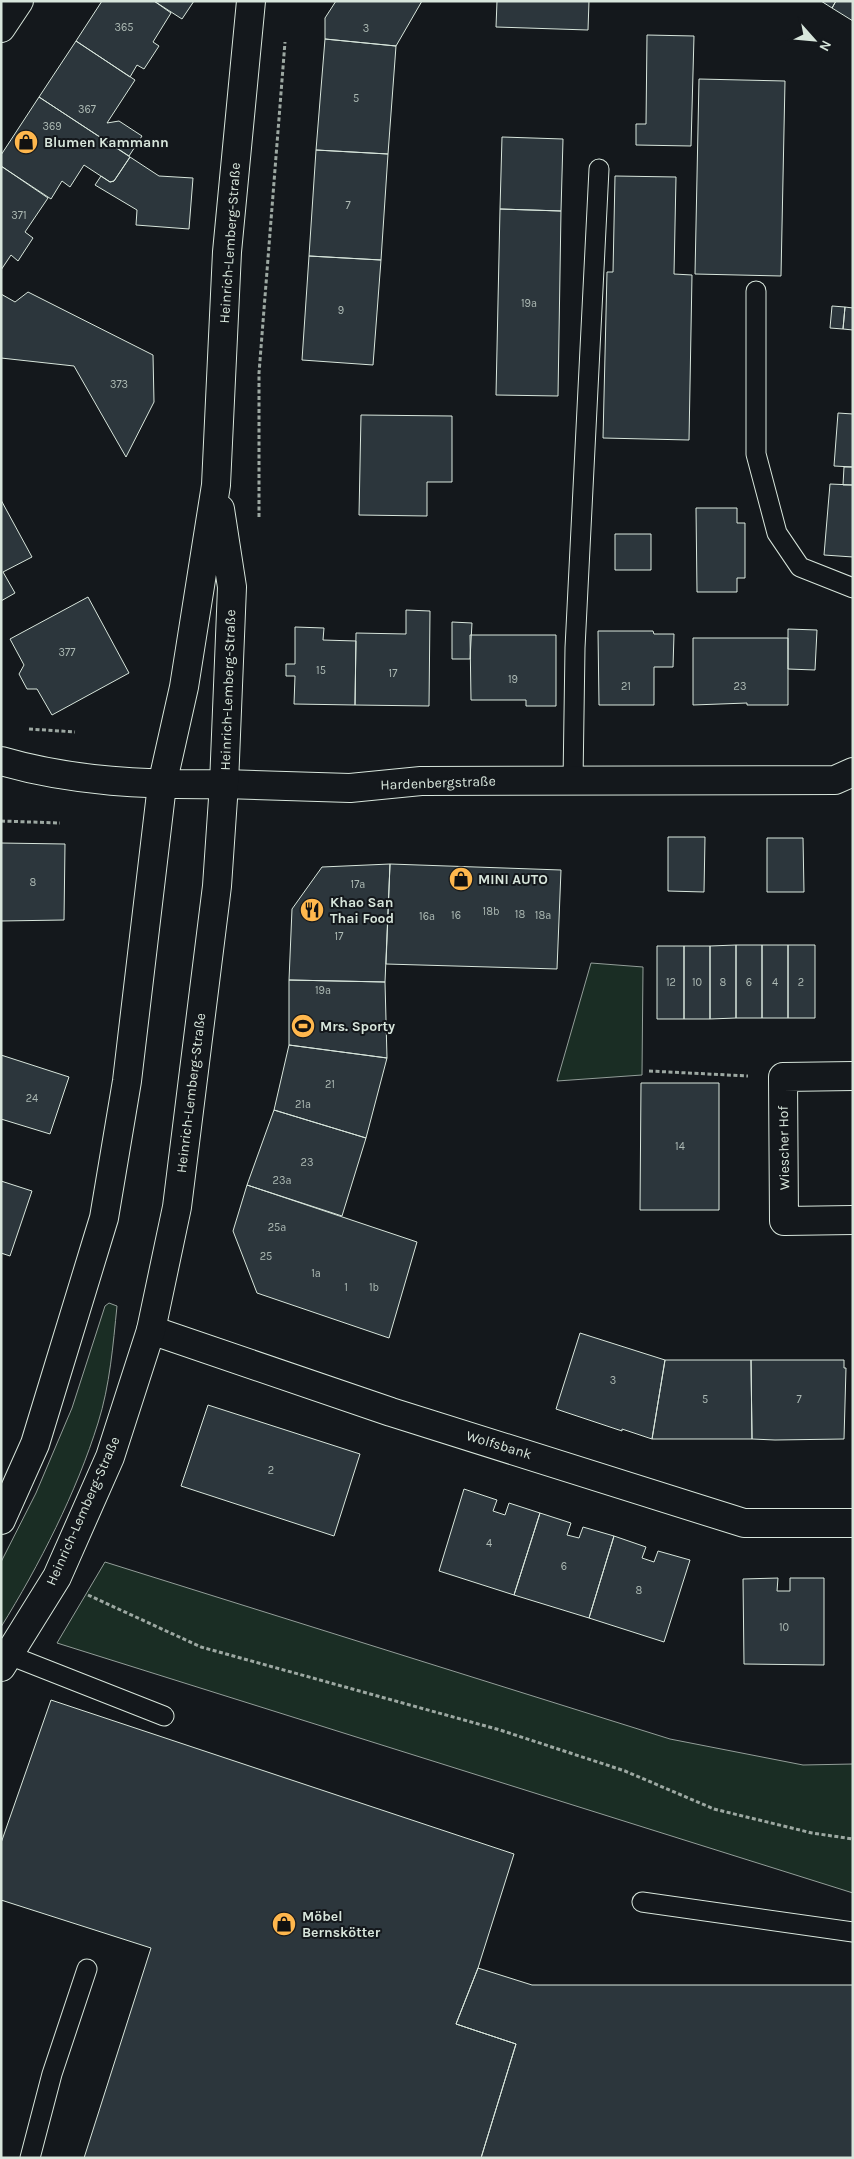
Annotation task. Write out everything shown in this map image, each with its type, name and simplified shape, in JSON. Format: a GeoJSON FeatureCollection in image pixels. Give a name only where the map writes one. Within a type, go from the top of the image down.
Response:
{"type":"FeatureCollection","features":[{"type":"Feature","properties":{"kind":"street"},"geometry":{"type":"LineString","coordinates":[[1,28],[19,1]]}},
{"type":"Feature","properties":{"kind":"street","name":"Heinrich-Lemberg-Straße"},"geometry":{"type":"LineString","coordinates":[[1,1520],[34,1444],[104,1218],[127,1081],[162,785],[184,687],[216,485],[227,252],[251,1]]}},
{"type":"Feature","properties":{"kind":"street","name":"Heinrich-Lemberg-Straße"},"geometry":{"type":"LineString","coordinates":[[5,1661],[57,1577],[110,1457],[151,1330],[177,1207],[217,886],[224,784],[232,587],[216,485]]}},
{"type":"Feature","properties":{"kind":"street","name":"Hardenbergstraße"},"geometry":{"type":"LineString","coordinates":[[9,766],[64,776],[162,785],[224,784],[350,788],[421,781],[835,780],[853,772]]}},
{"type":"Feature","properties":{"kind":"street"},"geometry":{"type":"LineString","coordinates":[[783,1077],[853,1076]]}},
{"type":"Feature","properties":{"kind":"street","name":"Wiescher Hof"},"geometry":{"type":"LineString","coordinates":[[783,1077],[784,1221],[853,1220]]}},
{"type":"Feature","properties":{"kind":"street","name":"Wolfsbank"},"geometry":{"type":"LineString","coordinates":[[151,1330],[391,1412],[744,1523],[853,1523]]}},
{"type":"Feature","properties":{"kind":"lane"},"geometry":{"type":"LineString","coordinates":[[573,781],[575,648],[599,169]]}},
{"type":"Feature","properties":{"kind":"lane"},"geometry":{"type":"LineString","coordinates":[[756,291],[756,454],[777,533],[800,567],[853,588]]}},
{"type":"Feature","properties":{"kind":"lane"},"geometry":{"type":"LineString","coordinates":[[5,1661],[164,1716]]}},
{"type":"Feature","properties":{"kind":"lane"},"geometry":{"type":"LineString","coordinates":[[642,1902],[853,1932]]}},
{"type":"Feature","properties":{"kind":"lane"},"geometry":{"type":"LineString","coordinates":[[30,2158],[52,2074],[87,1969]]}},
{"type":"Feature","properties":{"kind":"path"},"geometry":{"type":"LineString","coordinates":[[259,526],[259,373],[286,40]]}},
{"type":"Feature","properties":{"kind":"path"},"geometry":{"type":"LineString","coordinates":[[28,729],[75,732]]}},
{"type":"Feature","properties":{"kind":"path"},"geometry":{"type":"LineString","coordinates":[[1,821],[60,823]]}},
{"type":"Feature","properties":{"kind":"path"},"geometry":{"type":"LineString","coordinates":[[649,1071],[783,1077]]}},
{"type":"Feature","properties":{"kind":"path"},"geometry":{"type":"LineString","coordinates":[[57,1577],[95,1599],[201,1647],[500,1730],[625,1770],[714,1808],[812,1833],[853,1839]]}},
{"type":"Feature","properties":{"kind":"green space"},"geometry":{"type":"Polygon","coordinates":[[[591,963],[643,967],[642,1075],[557,1081],[591,963]]]}},
{"type":"Feature","properties":{"kind":"green space"},"geometry":{"type":"Polygon","coordinates":[[[109,1303],[117,1306],[108,1380],[98,1423],[79,1475],[56,1528],[1,1627],[1,1562],[36,1493],[72,1408],[105,1306],[109,1303]]]}},
{"type":"Feature","properties":{"kind":"green space"},"geometry":{"type":"Polygon","coordinates":[[[105,1562],[670,1739],[803,1765],[853,1764],[853,1893],[57,1643],[105,1562]]]}},
{"type":"Feature","properties":{"kind":"building"},"geometry":{"type":"Polygon","coordinates":[[[102,1],[154,1],[171,13],[153,42],[159,46],[144,69],[137,65],[130,77],[76,41],[102,1]]]}},
{"type":"Feature","properties":{"kind":"building"},"geometry":{"type":"Polygon","coordinates":[[[154,1],[194,1],[182,19],[154,1]]]}},
{"type":"Feature","properties":{"kind":"building"},"geometry":{"type":"Polygon","coordinates":[[[336,1],[422,1],[396,46],[325,39],[325,18],[336,1]]]}},
{"type":"Feature","properties":{"kind":"building"},"geometry":{"type":"Polygon","coordinates":[[[497,1],[589,1],[588,30],[496,27],[497,1]]]}},
{"type":"Feature","properties":{"kind":"building"},"geometry":{"type":"Polygon","coordinates":[[[821,1],[836,1],[832,8],[821,1]]]}},
{"type":"Feature","properties":{"kind":"building"},"geometry":{"type":"Polygon","coordinates":[[[836,1],[853,1],[853,21],[832,8],[836,1]]]}},
{"type":"Feature","properties":{"kind":"building"},"geometry":{"type":"Polygon","coordinates":[[[647,35],[694,36],[691,146],[636,145],[636,124],[646,124],[647,35]]]}},
{"type":"Feature","properties":{"kind":"building"},"geometry":{"type":"Polygon","coordinates":[[[325,39],[396,46],[388,154],[316,150],[325,39]]]}},
{"type":"Feature","properties":{"kind":"building"},"geometry":{"type":"Polygon","coordinates":[[[76,41],[135,80],[107,123],[119,121],[142,136],[129,156],[39,97],[76,41]]]}},
{"type":"Feature","properties":{"kind":"building"},"geometry":{"type":"Polygon","coordinates":[[[699,79],[785,81],[781,276],[695,274],[699,79]]]}},
{"type":"Feature","properties":{"kind":"building"},"geometry":{"type":"Polygon","coordinates":[[[39,97],[130,157],[114,181],[110,182],[84,165],[70,187],[62,181],[51,199],[1,166],[1,155],[39,97]]]}},
{"type":"Feature","properties":{"kind":"building"},"geometry":{"type":"Polygon","coordinates":[[[502,137],[563,139],[561,211],[500,209],[502,137]]]}},
{"type":"Feature","properties":{"kind":"building"},"geometry":{"type":"Polygon","coordinates":[[[316,150],[388,154],[381,260],[309,256],[316,150]]]}},
{"type":"Feature","properties":{"kind":"building"},"geometry":{"type":"Polygon","coordinates":[[[130,157],[159,176],[193,178],[189,229],[136,225],[137,210],[95,185],[101,176],[110,182],[114,181],[130,157]]]}},
{"type":"Feature","properties":{"kind":"building"},"geometry":{"type":"Polygon","coordinates":[[[1,166],[48,198],[25,232],[33,238],[18,261],[11,255],[1,270],[1,166]]]}},
{"type":"Feature","properties":{"kind":"building"},"geometry":{"type":"Polygon","coordinates":[[[615,176],[676,177],[674,274],[692,275],[689,440],[603,438],[607,272],[613,272],[615,176]]]}},
{"type":"Feature","properties":{"kind":"building"},"geometry":{"type":"Polygon","coordinates":[[[500,209],[561,211],[558,396],[496,395],[500,209]]]}},
{"type":"Feature","properties":{"kind":"building"},"geometry":{"type":"Polygon","coordinates":[[[309,256],[381,260],[373,365],[302,360],[309,256]]]}},
{"type":"Feature","properties":{"kind":"building"},"geometry":{"type":"Polygon","coordinates":[[[28,292],[153,355],[154,402],[126,457],[74,366],[1,358],[1,294],[15,302],[28,292]]]}},
{"type":"Feature","properties":{"kind":"building"},"geometry":{"type":"Polygon","coordinates":[[[832,306],[845,307],[843,329],[830,328],[832,306]]]}},
{"type":"Feature","properties":{"kind":"building"},"geometry":{"type":"Polygon","coordinates":[[[845,307],[853,308],[853,330],[843,329],[845,307]]]}},
{"type":"Feature","properties":{"kind":"building"},"geometry":{"type":"Polygon","coordinates":[[[838,413],[853,414],[853,467],[834,466],[838,413]]]}},
{"type":"Feature","properties":{"kind":"building"},"geometry":{"type":"Polygon","coordinates":[[[361,415],[452,416],[452,482],[427,482],[427,516],[359,515],[361,415]]]}},
{"type":"Feature","properties":{"kind":"building"},"geometry":{"type":"Polygon","coordinates":[[[844,467],[853,467],[853,485],[843,485],[844,467]]]}},
{"type":"Feature","properties":{"kind":"building"},"geometry":{"type":"Polygon","coordinates":[[[830,484],[853,485],[853,557],[824,555],[830,484]]]}},
{"type":"Feature","properties":{"kind":"building"},"geometry":{"type":"Polygon","coordinates":[[[1,500],[32,557],[3,572],[15,593],[1,601],[1,500]]]}},
{"type":"Feature","properties":{"kind":"building"},"geometry":{"type":"Polygon","coordinates":[[[696,508],[737,508],[737,523],[745,523],[745,578],[737,578],[737,592],[697,592],[696,508]]]}},
{"type":"Feature","properties":{"kind":"building"},"geometry":{"type":"Polygon","coordinates":[[[615,534],[651,534],[651,570],[615,570],[615,534]]]}},
{"type":"Feature","properties":{"kind":"building"},"geometry":{"type":"Polygon","coordinates":[[[88,597],[129,673],[52,715],[37,689],[27,689],[19,674],[24,665],[10,639],[88,597]]]}},
{"type":"Feature","properties":{"kind":"building"},"geometry":{"type":"Polygon","coordinates":[[[406,610],[430,611],[429,706],[355,705],[356,633],[406,634],[406,610]]]}},
{"type":"Feature","properties":{"kind":"building"},"geometry":{"type":"Polygon","coordinates":[[[452,622],[472,623],[470,659],[452,659],[452,622]]]}},
{"type":"Feature","properties":{"kind":"building"},"geometry":{"type":"Polygon","coordinates":[[[295,627],[324,628],[323,640],[356,641],[355,705],[294,704],[295,676],[286,676],[286,664],[295,664],[295,627]]]}},
{"type":"Feature","properties":{"kind":"building"},"geometry":{"type":"Polygon","coordinates":[[[788,629],[817,630],[815,670],[788,669],[788,629]]]}},
{"type":"Feature","properties":{"kind":"building"},"geometry":{"type":"Polygon","coordinates":[[[598,631],[653,631],[654,634],[674,634],[673,667],[654,667],[654,705],[599,705],[598,631]]]}},
{"type":"Feature","properties":{"kind":"building"},"geometry":{"type":"Polygon","coordinates":[[[470,635],[556,635],[556,706],[526,706],[526,700],[471,700],[470,635]]]}},
{"type":"Feature","properties":{"kind":"building"},"geometry":{"type":"Polygon","coordinates":[[[693,638],[788,638],[788,705],[747,705],[747,703],[693,705],[693,638]]]}},
{"type":"Feature","properties":{"kind":"building"},"geometry":{"type":"Polygon","coordinates":[[[668,837],[705,837],[704,892],[668,891],[668,837]]]}},
{"type":"Feature","properties":{"kind":"building"},"geometry":{"type":"Polygon","coordinates":[[[767,838],[803,838],[804,892],[767,892],[767,838]]]}},
{"type":"Feature","properties":{"kind":"building"},"geometry":{"type":"Polygon","coordinates":[[[1,843],[65,844],[64,920],[1,921],[1,843]]]}},
{"type":"Feature","properties":{"kind":"building"},"geometry":{"type":"Polygon","coordinates":[[[390,864],[561,870],[557,969],[386,964],[390,864]]]}},
{"type":"Feature","properties":{"kind":"building"},"geometry":{"type":"Polygon","coordinates":[[[390,864],[385,982],[289,980],[292,909],[322,867],[390,864]]]}},
{"type":"Feature","properties":{"kind":"building"},"geometry":{"type":"Polygon","coordinates":[[[736,945],[762,945],[762,1018],[736,1018],[736,945]]]}},
{"type":"Feature","properties":{"kind":"building"},"geometry":{"type":"Polygon","coordinates":[[[736,945],[736,1018],[710,1019],[710,946],[736,945]]]}},
{"type":"Feature","properties":{"kind":"building"},"geometry":{"type":"Polygon","coordinates":[[[762,945],[788,945],[788,1018],[762,1018],[762,945]]]}},
{"type":"Feature","properties":{"kind":"building"},"geometry":{"type":"Polygon","coordinates":[[[788,945],[815,945],[815,1018],[788,1018],[788,945]]]}},
{"type":"Feature","properties":{"kind":"building"},"geometry":{"type":"Polygon","coordinates":[[[657,946],[684,946],[684,1019],[657,1019],[657,946]]]}},
{"type":"Feature","properties":{"kind":"building"},"geometry":{"type":"Polygon","coordinates":[[[684,946],[710,946],[710,1019],[684,1019],[684,946]]]}},
{"type":"Feature","properties":{"kind":"building"},"geometry":{"type":"Polygon","coordinates":[[[289,980],[385,982],[387,1058],[289,1045],[289,980]]]}},
{"type":"Feature","properties":{"kind":"building"},"geometry":{"type":"Polygon","coordinates":[[[289,1045],[387,1058],[366,1138],[274,1110],[289,1045]]]}},
{"type":"Feature","properties":{"kind":"building"},"geometry":{"type":"Polygon","coordinates":[[[1,1055],[69,1077],[50,1134],[1,1119],[1,1055]]]}},
{"type":"Feature","properties":{"kind":"building"},"geometry":{"type":"Polygon","coordinates":[[[641,1083],[719,1083],[719,1210],[640,1210],[641,1083]]]}},
{"type":"Feature","properties":{"kind":"building"},"geometry":{"type":"Polygon","coordinates":[[[274,1110],[366,1138],[342,1216],[247,1185],[274,1110]]]}},
{"type":"Feature","properties":{"kind":"building"},"geometry":{"type":"Polygon","coordinates":[[[1,1181],[32,1191],[10,1256],[1,1253],[1,1181]]]}},
{"type":"Feature","properties":{"kind":"building"},"geometry":{"type":"Polygon","coordinates":[[[247,1185],[417,1242],[389,1338],[257,1293],[233,1231],[247,1185]]]}},
{"type":"Feature","properties":{"kind":"building"},"geometry":{"type":"Polygon","coordinates":[[[580,1333],[665,1360],[652,1439],[556,1409],[580,1333]]]}},
{"type":"Feature","properties":{"kind":"building"},"geometry":{"type":"Polygon","coordinates":[[[665,1360],[751,1360],[752,1439],[652,1439],[665,1360]]]}},
{"type":"Feature","properties":{"kind":"building"},"geometry":{"type":"Polygon","coordinates":[[[751,1360],[844,1360],[844,1368],[846,1368],[844,1439],[752,1439],[751,1360]]]}},
{"type":"Feature","properties":{"kind":"building"},"geometry":{"type":"Polygon","coordinates":[[[208,1405],[360,1454],[334,1536],[181,1486],[208,1405]]]}},
{"type":"Feature","properties":{"kind":"building"},"geometry":{"type":"Polygon","coordinates":[[[464,1489],[497,1500],[493,1511],[505,1515],[509,1503],[540,1513],[514,1595],[439,1571],[464,1489]]]}},
{"type":"Feature","properties":{"kind":"building"},"geometry":{"type":"Polygon","coordinates":[[[540,1513],[571,1523],[567,1535],[579,1538],[583,1527],[614,1536],[589,1618],[514,1595],[540,1513]]]}},
{"type":"Feature","properties":{"kind":"building"},"geometry":{"type":"Polygon","coordinates":[[[614,1536],[646,1547],[642,1558],[654,1562],[658,1551],[690,1560],[664,1642],[589,1618],[614,1536]]]}},
{"type":"Feature","properties":{"kind":"building"},"geometry":{"type":"Polygon","coordinates":[[[778,1578],[777,1591],[790,1591],[790,1578],[824,1578],[824,1665],[744,1664],[743,1579],[778,1578]]]}},
{"type":"Feature","properties":{"kind":"building","name":"Möbel Bernskötter"},"geometry":{"type":"Polygon","coordinates":[[[51,1700],[514,1854],[478,1968],[456,2024],[516,2044],[481,2158],[84,2158],[151,1948],[1,1900],[1,1843],[51,1700]]]}},
{"type":"Feature","properties":{"kind":"building"},"geometry":{"type":"Polygon","coordinates":[[[478,1968],[532,1985],[853,1985],[853,2158],[481,2158],[516,2044],[456,2024],[478,1968]]]}},
{"type":"Feature","properties":{"kind":"place","name":"Blumen Kammann"},"geometry":{"type":"Point","coordinates":[26,142]}},
{"type":"Feature","properties":{"kind":"place","name":"MINI AUTO"},"geometry":{"type":"Point","coordinates":[461,879]}},
{"type":"Feature","properties":{"kind":"place","name":"Khao San Thai Food"},"geometry":{"type":"Point","coordinates":[312,910]}},
{"type":"Feature","properties":{"kind":"place","name":"Mrs. Sporty"},"geometry":{"type":"Point","coordinates":[303,1026]}},
{"type":"Feature","properties":{"kind":"place","name":"Möbel Bernskötter"},"geometry":{"type":"Point","coordinates":[284,1924]}}]}
